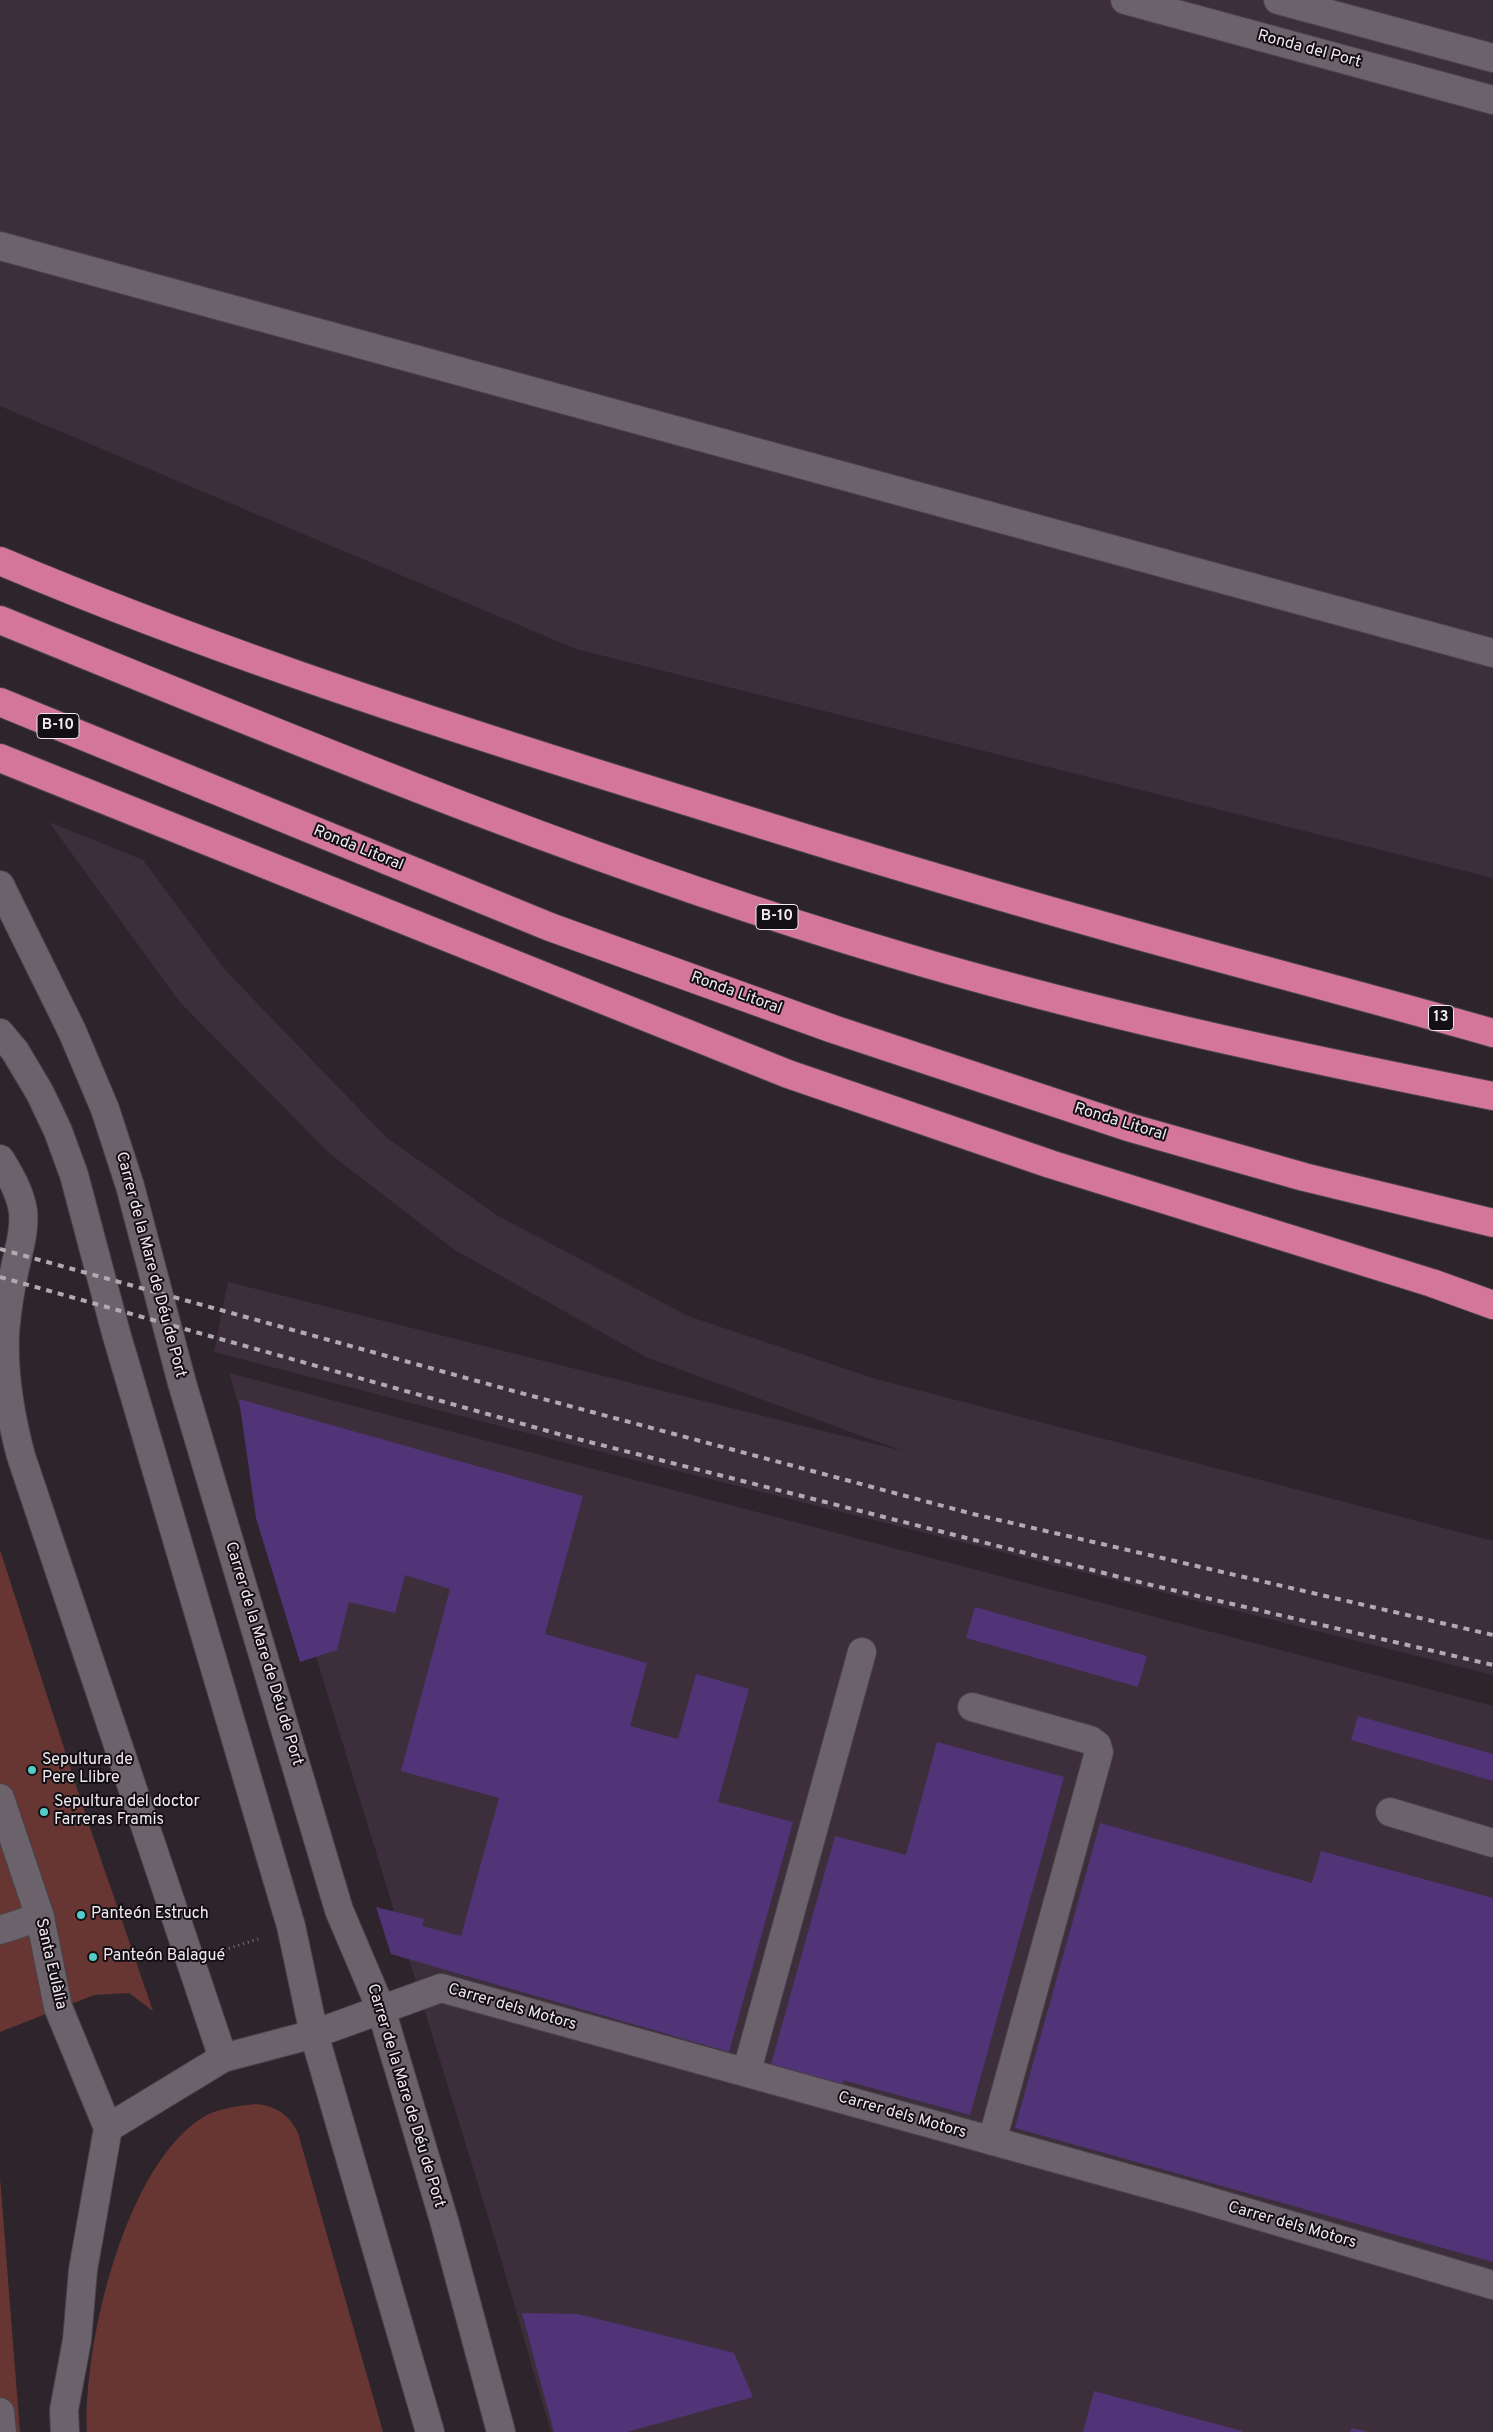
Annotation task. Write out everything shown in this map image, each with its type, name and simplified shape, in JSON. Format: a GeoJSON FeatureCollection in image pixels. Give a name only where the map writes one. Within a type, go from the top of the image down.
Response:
{"type":"FeatureCollection","features":[{"type":"Feature","properties":{"kind":"highway"},"geometry":{"type":"LineString","coordinates":[[0,561],[227,650],[390,707],[809,840],[1084,920],[1388,1003],[1493,1023]]}},
{"type":"Feature","properties":{"kind":"highway","name":"B-10"},"geometry":{"type":"LineString","coordinates":[[0,620],[456,803],[612,862],[858,943],[1064,1001],[1226,1040],[1493,1096]]}},
{"type":"Feature","properties":{"kind":"highway","name":"Ronda Litoral"},"geometry":{"type":"LineString","coordinates":[[0,702],[550,927],[833,1029],[1128,1127],[1304,1177],[1493,1223]]}},
{"type":"Feature","properties":{"kind":"highway"},"geometry":{"type":"LineString","coordinates":[[0,758],[788,1074],[1059,1167],[1432,1283],[1493,1304]]}},
{"type":"Feature","properties":{"kind":"highway","name":"13"},"geometry":{"type":"LineString","coordinates":[[1388,1003],[1493,1033]]}},
{"type":"Feature","properties":{"kind":"highway"},"geometry":{"type":"LineString","coordinates":[[1432,1283],[1493,1294]]}},
{"type":"Feature","properties":{"kind":"street","name":"Ronda del Port"},"geometry":{"type":"LineString","coordinates":[[1125,0],[1493,100]]}},
{"type":"Feature","properties":{"kind":"street"},"geometry":{"type":"LineString","coordinates":[[1278,0],[1493,58]]}},
{"type":"Feature","properties":{"kind":"street"},"geometry":{"type":"LineString","coordinates":[[0,246],[1493,653]]}},
{"type":"Feature","properties":{"kind":"street","name":"Carrer de la Mare de Déu de Port"},"geometry":{"type":"LineString","coordinates":[[0,885],[72,1031],[105,1109],[148,1249],[182,1383],[339,1910],[381,2010],[445,2224],[500,2432]]}},
{"type":"Feature","properties":{"kind":"street"},"geometry":{"type":"LineString","coordinates":[[0,1033],[15,1051],[40,1094],[58,1131],[74,1175],[116,1333],[291,1926],[314,2034],[430,2432]]}},
{"type":"Feature","properties":{"kind":"street"},"geometry":{"type":"LineString","coordinates":[[0,1159],[14,1181],[23,1210],[23,1230],[8,1303],[5,1334],[6,1386],[14,1429],[21,1456],[223,2058]]}},
{"type":"Feature","properties":{"kind":"street"},"geometry":{"type":"LineString","coordinates":[[751,2074],[749,2064],[862,1652]]}},
{"type":"Feature","properties":{"kind":"street"},"geometry":{"type":"LineString","coordinates":[[972,1707],[1090,1740],[1097,1746],[1099,1752],[992,2141]]}},
{"type":"Feature","properties":{"kind":"street","name":"Santa Eulàlia"},"geometry":{"type":"LineString","coordinates":[[0,1798],[40,1917],[58,2007],[108,2128]]}},
{"type":"Feature","properties":{"kind":"street"},"geometry":{"type":"LineString","coordinates":[[1390,1812],[1493,1843]]}},
{"type":"Feature","properties":{"kind":"street"},"geometry":{"type":"LineString","coordinates":[[0,1930],[40,1917]]}},
{"type":"Feature","properties":{"kind":"street","name":"Carrer dels Motors"},"geometry":{"type":"LineString","coordinates":[[108,2128],[223,2058],[314,2034],[441,1988],[1195,2198],[1493,2285]]}},
{"type":"Feature","properties":{"kind":"street"},"geometry":{"type":"LineString","coordinates":[[65,2432],[64,2410],[76,2340],[82,2270],[108,2128]]}},
{"type":"Feature","properties":{"kind":"street"},"geometry":{"type":"LineString","coordinates":[[0,2412],[2,2432]]}},
{"type":"Feature","properties":{"kind":"path"},"geometry":{"type":"LineString","coordinates":[[223,1950],[260,1938]]}},
{"type":"Feature","properties":{"kind":"shaded area"},"geometry":{"type":"Polygon","coordinates":[[[0,0],[1493,0],[1493,878],[576,649],[0,406],[0,0]]]}},
{"type":"Feature","properties":{"kind":"shaded area"},"geometry":{"type":"Polygon","coordinates":[[[49,822],[143,860],[226,971],[387,1138],[498,1216],[688,1316],[876,1379],[1493,1541],[1493,1675],[562,1442],[214,1352],[228,1282],[903,1451],[646,1357],[455,1250],[329,1153],[179,1001],[49,822]]]}},
{"type":"Feature","properties":{"kind":"shaded area"},"geometry":{"type":"Polygon","coordinates":[[[229,1373],[1493,1706],[1493,2432],[551,2432],[501,2259],[229,1373]]]}},
{"type":"Feature","properties":{"kind":"shaded area"},"geometry":{"type":"Polygon","coordinates":[[[0,1550],[85,1813],[153,2011],[129,1993],[94,1995],[0,2032],[0,1550]]]}},
{"type":"Feature","properties":{"kind":"shaded area"},"geometry":{"type":"Polygon","coordinates":[[[256,2104],[282,2112],[291,2121],[298,2133],[383,2432],[87,2432],[92,2353],[101,2306],[114,2259],[131,2214],[152,2173],[177,2140],[205,2116],[223,2109],[256,2104]]]}},
{"type":"Feature","properties":{"kind":"shaded area"},"geometry":{"type":"Polygon","coordinates":[[[0,2178],[20,2432],[0,2432],[0,2178]]]}},
{"type":"Feature","properties":{"kind":"building"},"geometry":{"type":"Polygon","coordinates":[[[239,1399],[583,1496],[545,1634],[647,1663],[630,1726],[678,1739],[696,1674],[749,1689],[718,1802],[793,1822],[729,2052],[391,1954],[376,1907],[424,1919],[422,1926],[461,1936],[499,1798],[401,1771],[450,1589],[405,1575],[395,1613],[349,1602],[337,1650],[300,1662],[256,1518],[239,1399]]]}},
{"type":"Feature","properties":{"kind":"building"},"geometry":{"type":"Polygon","coordinates":[[[975,1607],[1147,1656],[1138,1687],[966,1638],[975,1607]]]}},
{"type":"Feature","properties":{"kind":"building"},"geometry":{"type":"Polygon","coordinates":[[[1358,1716],[1493,1754],[1493,1781],[1351,1740],[1358,1716]]]}},
{"type":"Feature","properties":{"kind":"building"},"geometry":{"type":"Polygon","coordinates":[[[937,1742],[1064,1777],[970,2115],[843,2080],[843,2086],[771,2064],[835,1836],[906,1855],[937,1742]]]}},
{"type":"Feature","properties":{"kind":"building"},"geometry":{"type":"Polygon","coordinates":[[[1100,1823],[1312,1883],[1321,1851],[1493,1898],[1493,2262],[1015,2128],[1100,1823]]]}},
{"type":"Feature","properties":{"kind":"building"},"geometry":{"type":"Polygon","coordinates":[[[522,2313],[578,2314],[734,2353],[753,2397],[627,2432],[554,2432],[522,2313]]]}},
{"type":"Feature","properties":{"kind":"building"},"geometry":{"type":"Polygon","coordinates":[[[1094,2391],[1242,2431],[1242,2432],[1083,2432],[1094,2391]]]}},
{"type":"Feature","properties":{"kind":"building"},"geometry":{"type":"Polygon","coordinates":[[[1352,2428],[1366,2431],[1366,2432],[1350,2432],[1352,2428]]]}},
{"type":"Feature","properties":{"kind":"railway"},"geometry":{"type":"LineString","coordinates":[[0,1249],[506,1389],[973,1514],[1493,1635]]}},
{"type":"Feature","properties":{"kind":"railway"},"geometry":{"type":"LineString","coordinates":[[0,1277],[562,1435],[1151,1585],[1493,1665]]}},
{"type":"Feature","properties":{"kind":"place","name":"Sepultura de Pere Llibre"},"geometry":{"type":"Point","coordinates":[32,1770]}},
{"type":"Feature","properties":{"kind":"place","name":"Sepultura del doctor Farreras Framis"},"geometry":{"type":"Point","coordinates":[44,1812]}},
{"type":"Feature","properties":{"kind":"place","name":"Panteón Estruch"},"geometry":{"type":"Point","coordinates":[81,1915]}},
{"type":"Feature","properties":{"kind":"place","name":"Panteón Balagué"},"geometry":{"type":"Point","coordinates":[93,1957]}}]}
